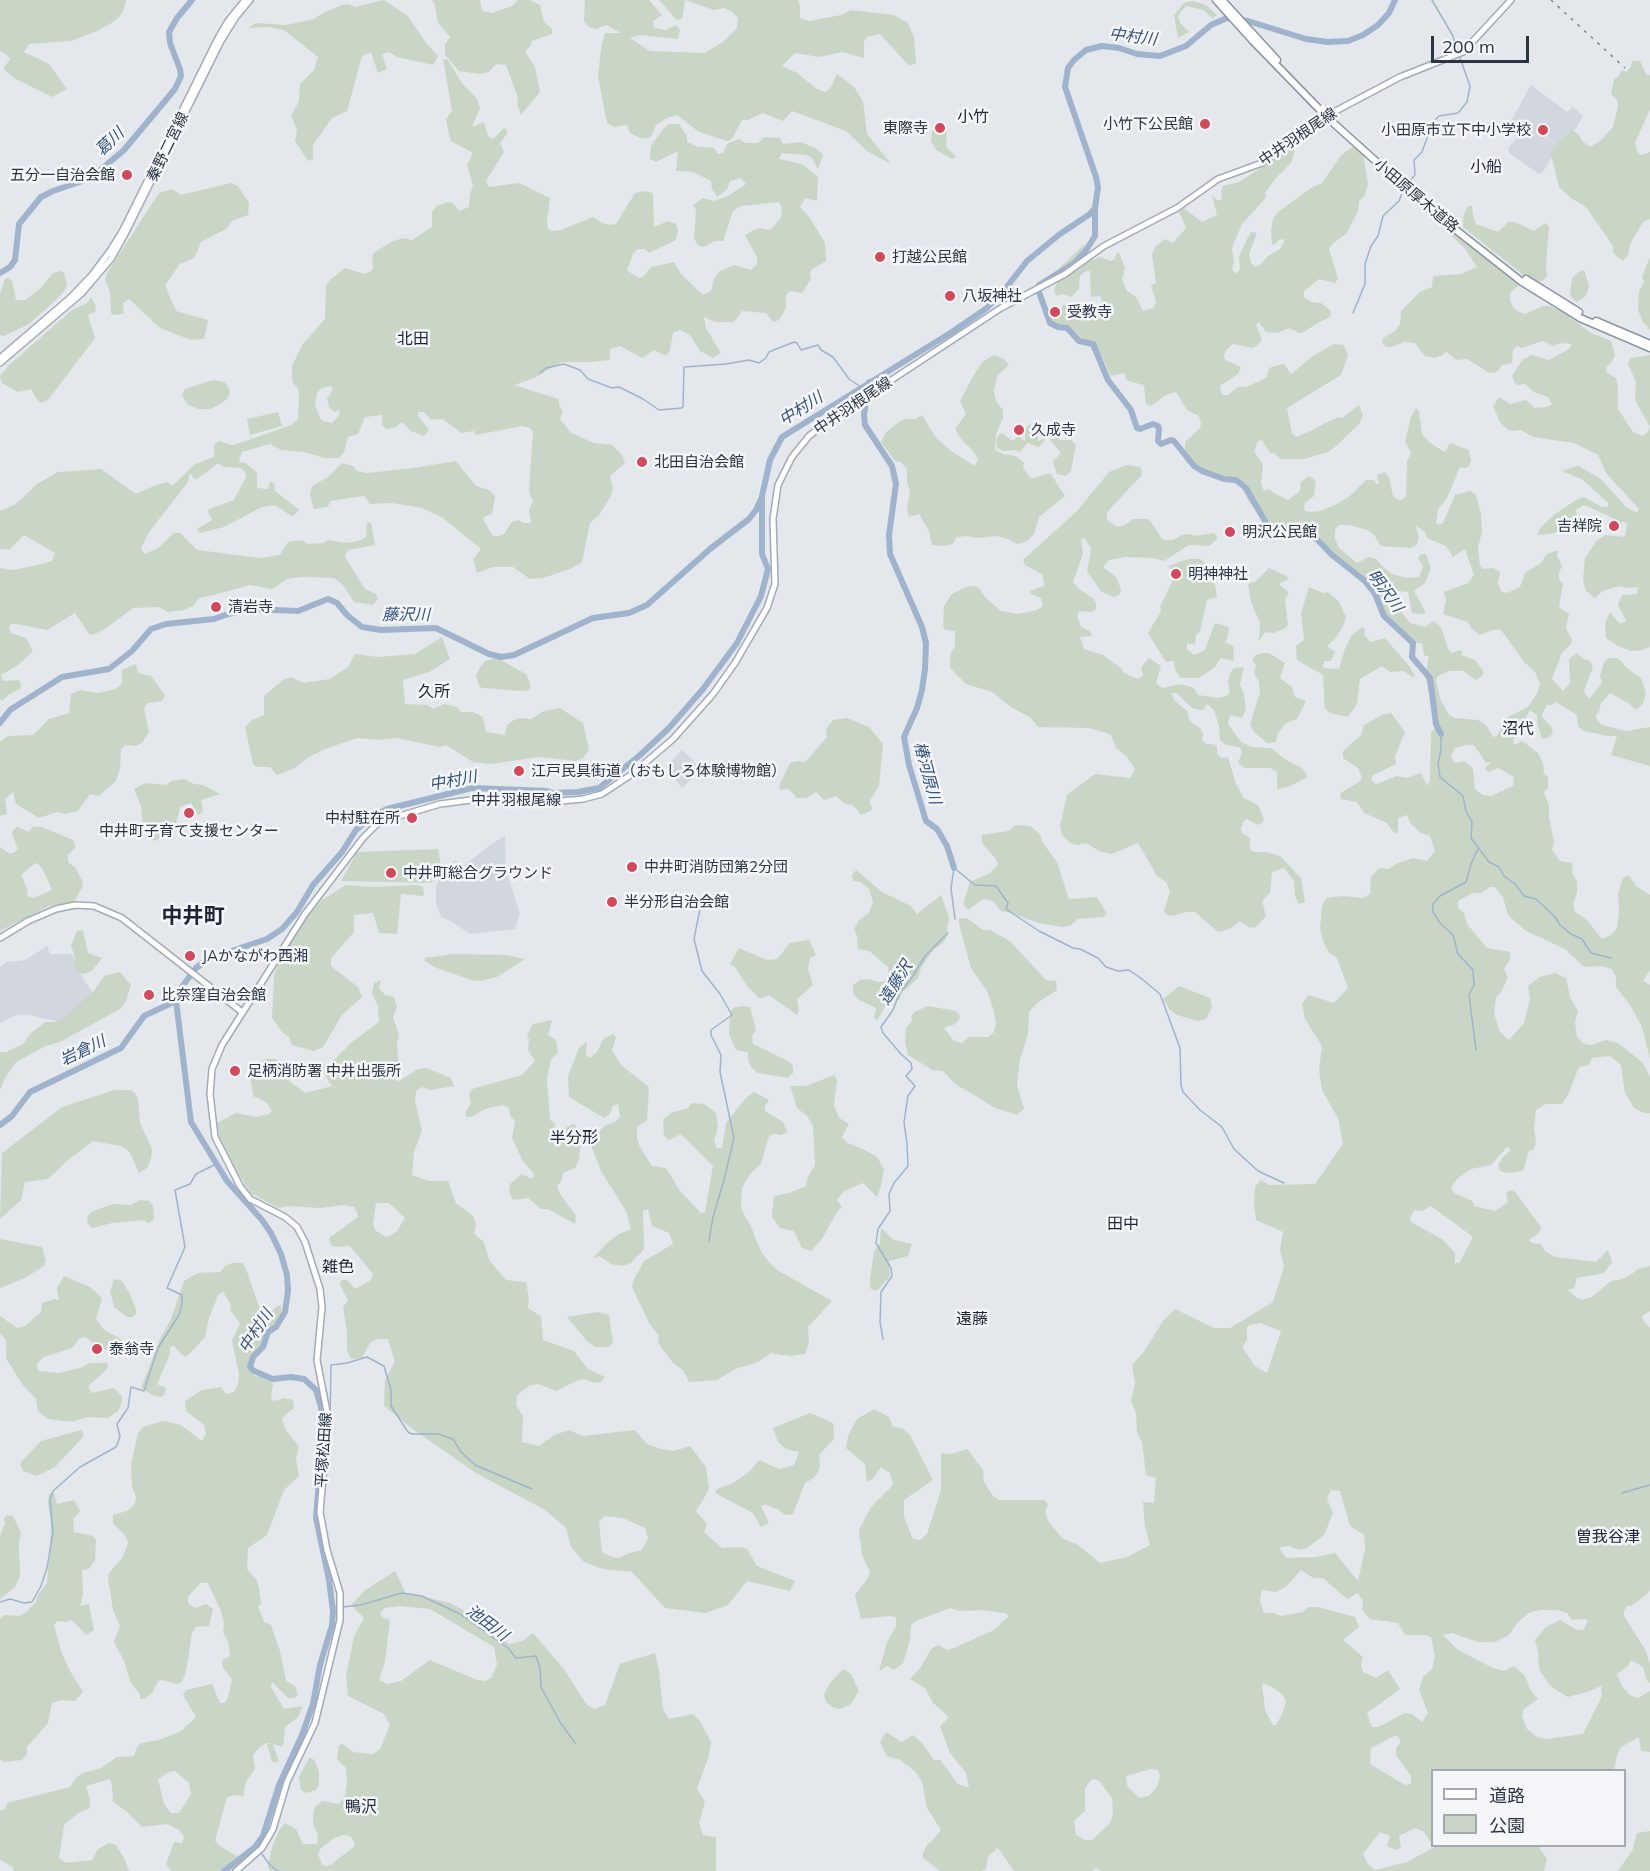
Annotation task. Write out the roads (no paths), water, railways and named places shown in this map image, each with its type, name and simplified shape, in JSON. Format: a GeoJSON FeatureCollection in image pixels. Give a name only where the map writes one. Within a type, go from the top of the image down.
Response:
{"type":"FeatureCollection","features":[{"type":"Feature","properties":{"kind":"highway","name":"小田原厚木道路"},"geometry":{"type":"LineString","coordinates":[[1216,0],[1331,118],[1428,208],[1522,282],[1580,318],[1650,348]]}},
{"type":"Feature","properties":{"kind":"highway","name":"小田原厚木道路"},"geometry":{"type":"LineString","coordinates":[[1222,0],[1254,40]]}},
{"type":"Feature","properties":{"kind":"highway","name":"小田原厚木道路"},"geometry":{"type":"LineString","coordinates":[[1331,118],[1430,204],[1524,278],[1583,315],[1650,344]]}},
{"type":"Feature","properties":{"kind":"main road"},"geometry":{"type":"LineString","coordinates":[[237,13],[245,0]]}},
{"type":"Feature","properties":{"kind":"main road"},"geometry":{"type":"LineString","coordinates":[[237,13],[250,0]]}},
{"type":"Feature","properties":{"kind":"main road","name":"中井羽根尾線"},"geometry":{"type":"LineString","coordinates":[[242,1012],[305,914],[368,831],[377,824],[395,816],[455,801],[508,797],[550,802],[597,796],[632,774],[690,722],[725,678],[771,597],[776,571],[773,519],[775,501],[786,466],[808,436],[1001,308],[1065,274],[1099,249],[1177,208],[1218,179],[1262,164],[1325,117],[1400,77],[1463,52],[1511,0]]}},
{"type":"Feature","properties":{"kind":"main road","name":"秦野二宮線"},"geometry":{"type":"LineString","coordinates":[[82,289],[124,232],[209,59],[237,13]]}},
{"type":"Feature","properties":{"kind":"main road"},"geometry":{"type":"LineString","coordinates":[[0,358],[82,289]]}},
{"type":"Feature","properties":{"kind":"main road"},"geometry":{"type":"LineString","coordinates":[[0,363],[82,289]]}},
{"type":"Feature","properties":{"kind":"main road"},"geometry":{"type":"LineString","coordinates":[[0,938],[28,921],[56,909],[75,905],[94,906],[122,918],[242,1012]]}},
{"type":"Feature","properties":{"kind":"main road","name":"平塚松田線"},"geometry":{"type":"LineString","coordinates":[[236,1871],[262,1848],[273,1829],[287,1782],[317,1715],[339,1629],[341,1606],[340,1593],[327,1550],[320,1512],[328,1417],[317,1360],[322,1307],[318,1279],[305,1242],[297,1227],[285,1217],[256,1203],[246,1194],[216,1137],[210,1094],[212,1069],[222,1045],[242,1012]]}},
{"type":"Feature","properties":{"kind":"waterway","name":"葛川"},"geometry":{"type":"LineString","coordinates":[[0,273],[10,267],[15,260],[19,224],[41,197],[91,178],[124,150],[175,89],[181,76],[170,43],[169,32],[192,0]]}},
{"type":"Feature","properties":{"kind":"waterway","name":"中村川"},"geometry":{"type":"LineString","coordinates":[[224,1871],[255,1847],[263,1836],[279,1785],[302,1735],[313,1704],[320,1665],[332,1625],[333,1611],[316,1518],[323,1431],[321,1407],[316,1390],[304,1379],[291,1377],[273,1379],[250,1367],[253,1357],[263,1347],[268,1332],[276,1327],[285,1312],[288,1291],[287,1275],[281,1254],[271,1233],[227,1181],[191,1122],[176,1001],[181,988],[196,968],[208,959],[267,939],[282,929],[297,912],[313,885],[342,852],[356,830],[367,820],[387,809],[472,788],[552,793],[599,788],[669,728],[703,689],[737,643],[761,596],[768,569],[762,554],[762,496],[770,460],[782,437],[987,308],[1027,261],[1095,208],[1098,187],[1096,177],[1065,87],[1068,68],[1086,50],[1102,46],[1119,48],[1137,54],[1160,56],[1186,46],[1211,25],[1227,18],[1248,21],[1306,39],[1328,42],[1348,41],[1378,25],[1389,13],[1395,0]]}},
{"type":"Feature","properties":{"kind":"waterway"},"geometry":{"type":"LineString","coordinates":[[1432,0],[1453,36],[1457,51]]}},
{"type":"Feature","properties":{"kind":"waterway"},"geometry":{"type":"LineString","coordinates":[[1407,184],[1415,175],[1414,160],[1422,152],[1433,122],[1439,116],[1458,113],[1467,102],[1470,86],[1459,55]]}},
{"type":"Feature","properties":{"kind":"waterway"},"geometry":{"type":"LineString","coordinates":[[1353,313],[1365,284],[1365,264],[1371,246],[1378,236],[1383,216],[1399,201],[1404,188]]}},
{"type":"Feature","properties":{"kind":"waterway","name":"明沢川"},"geometry":{"type":"LineString","coordinates":[[1039,285],[1073,264],[1085,252],[1095,236],[1095,208]]}},
{"type":"Feature","properties":{"kind":"waterway","name":"明沢川"},"geometry":{"type":"LineString","coordinates":[[1039,292],[1050,323],[1067,328],[1079,341],[1093,344],[1108,380],[1131,410],[1137,428],[1153,424],[1158,426],[1158,441],[1161,444],[1174,441],[1194,466],[1224,479],[1236,480],[1246,488],[1269,528],[1276,531],[1299,527],[1310,532],[1332,555],[1365,581],[1375,594],[1384,616],[1413,643],[1412,657],[1430,678],[1436,724],[1441,734]]}},
{"type":"Feature","properties":{"kind":"waterway"},"geometry":{"type":"LineString","coordinates":[[540,373],[546,368],[564,364],[580,370],[588,379],[612,388],[619,387],[659,410],[681,408],[683,407],[684,367],[749,360],[759,363],[766,358],[769,352],[794,342],[801,350],[818,345],[821,350],[833,357],[849,379],[861,387]]}},
{"type":"Feature","properties":{"kind":"waterway","name":"椿河原川"},"geometry":{"type":"LineString","coordinates":[[869,382],[864,415],[865,425],[892,466],[896,484],[889,535],[890,554],[922,627],[926,643],[922,690],[904,737],[909,765],[926,821],[937,829],[947,846],[954,868]]}},
{"type":"Feature","properties":{"kind":"waterway","name":"藤沢川"},"geometry":{"type":"LineString","coordinates":[[0,723],[10,710],[62,677],[109,669],[132,651],[151,629],[166,624],[214,619],[253,609],[298,611],[328,599],[337,603],[362,627],[381,630],[436,628],[489,654],[501,657],[514,655],[593,618],[629,613],[647,605],[710,549],[749,519],[761,499]]}},
{"type":"Feature","properties":{"kind":"waterway","name":"明沢川"},"geometry":{"type":"LineString","coordinates":[[1441,734],[1438,763],[1440,777],[1463,796],[1466,811],[1472,822],[1471,838],[1489,862],[1499,867],[1504,876],[1515,884],[1524,896],[1536,899],[1560,925],[1582,939],[1591,953],[1611,958]]}},
{"type":"Feature","properties":{"kind":"waterway"},"geometry":{"type":"LineString","coordinates":[[1476,1050],[1469,995],[1474,985],[1473,970],[1458,954],[1453,935],[1440,923],[1433,912],[1433,904],[1440,896],[1466,882],[1478,849]]}},
{"type":"Feature","properties":{"kind":"waterway","name":"椿河原川"},"geometry":{"type":"LineString","coordinates":[[955,919],[951,888],[954,868],[975,885],[996,886],[1008,903],[1006,909],[1039,931],[1098,958],[1106,967],[1118,971],[1129,970],[1142,979],[1160,994],[1180,1048],[1183,1092],[1200,1110],[1222,1127],[1234,1149],[1258,1171],[1284,1183]]}},
{"type":"Feature","properties":{"kind":"waterway"},"geometry":{"type":"LineString","coordinates":[[709,902],[700,909],[694,939],[702,971],[720,994],[732,1015],[711,1030],[711,1035],[721,1055],[720,1072],[734,1138],[709,1241]]}},
{"type":"Feature","properties":{"kind":"waterway","name":"遠藤沢"},"geometry":{"type":"LineString","coordinates":[[883,1339],[880,1322],[881,1292],[892,1276],[891,1268],[876,1243],[878,1229],[890,1211],[889,1194],[894,1183],[908,1166],[904,1122],[908,1096],[915,1086],[906,1076],[912,1069],[911,1063],[883,1033],[881,1027],[893,1010],[900,992],[925,956],[948,933]]}},
{"type":"Feature","properties":{"kind":"waterway","name":"岩倉川"},"geometry":{"type":"LineString","coordinates":[[0,1125],[12,1116],[30,1092],[121,1048],[144,1016],[176,1001]]}},
{"type":"Feature","properties":{"kind":"waterway"},"geometry":{"type":"LineString","coordinates":[[0,1602],[10,1599],[24,1603],[32,1602],[47,1568],[53,1532],[50,1501],[53,1491],[80,1467],[116,1447],[120,1437],[117,1424],[128,1408],[131,1387],[144,1391],[158,1348],[179,1315],[182,1304],[182,1295],[167,1288],[185,1247],[175,1190],[190,1184],[196,1174],[216,1164]]}},
{"type":"Feature","properties":{"kind":"waterway"},"geometry":{"type":"LineString","coordinates":[[330,1419],[331,1365],[367,1357],[384,1366],[391,1390],[391,1406],[408,1432],[438,1434],[453,1439],[461,1452],[475,1465],[532,1489]]}},
{"type":"Feature","properties":{"kind":"waterway"},"geometry":{"type":"LineString","coordinates":[[1622,1493],[1650,1485]]}},
{"type":"Feature","properties":{"kind":"waterway","name":"池田川"},"geometry":{"type":"LineString","coordinates":[[332,1608],[361,1605],[402,1593],[422,1596],[460,1614],[508,1648],[516,1658],[536,1656],[540,1668],[541,1687],[560,1722],[575,1743]]}},
{"type":"Feature","properties":{"kind":"waterway"},"geometry":{"type":"LineString","coordinates":[[261,1853],[278,1871]]}},
{"type":"Feature","properties":{"kind":"railway"},"geometry":{"type":"LineString","coordinates":[[1551,0],[1625,68]]}},
{"type":"Feature","properties":{"kind":"place","name":"小竹下公民館"},"geometry":{"type":"Point","coordinates":[1205,124]}},
{"type":"Feature","properties":{"kind":"place","name":"東際寺"},"geometry":{"type":"Point","coordinates":[940,128]}},
{"type":"Feature","properties":{"kind":"place","name":"小田原市立下中小学校"},"geometry":{"type":"Point","coordinates":[1543,130]}},
{"type":"Feature","properties":{"kind":"place","name":"五分一自治会館"},"geometry":{"type":"Point","coordinates":[127,175]}},
{"type":"Feature","properties":{"kind":"place","name":"打越公民館"},"geometry":{"type":"Point","coordinates":[880,257]}},
{"type":"Feature","properties":{"kind":"place","name":"八坂神社"},"geometry":{"type":"Point","coordinates":[950,296]}},
{"type":"Feature","properties":{"kind":"place","name":"受教寺"},"geometry":{"type":"Point","coordinates":[1055,312]}},
{"type":"Feature","properties":{"kind":"place","name":"久成寺"},"geometry":{"type":"Point","coordinates":[1019,430]}},
{"type":"Feature","properties":{"kind":"place","name":"北田自治会館"},"geometry":{"type":"Point","coordinates":[642,462]}},
{"type":"Feature","properties":{"kind":"place","name":"吉祥院"},"geometry":{"type":"Point","coordinates":[1614,526]}},
{"type":"Feature","properties":{"kind":"place","name":"明沢公民館"},"geometry":{"type":"Point","coordinates":[1230,532]}},
{"type":"Feature","properties":{"kind":"place","name":"明神神社"},"geometry":{"type":"Point","coordinates":[1176,574]}},
{"type":"Feature","properties":{"kind":"place","name":"清岩寺"},"geometry":{"type":"Point","coordinates":[216,607]}},
{"type":"Feature","properties":{"kind":"place","name":"江戸民具街道（おもしろ体験博物館）"},"geometry":{"type":"Point","coordinates":[519,771]}},
{"type":"Feature","properties":{"kind":"place","name":"中井町子育て支援センター"},"geometry":{"type":"Point","coordinates":[189,813]}},
{"type":"Feature","properties":{"kind":"place","name":"中村駐在所"},"geometry":{"type":"Point","coordinates":[412,818]}},
{"type":"Feature","properties":{"kind":"place","name":"中井町消防団第2分団"},"geometry":{"type":"Point","coordinates":[632,867]}},
{"type":"Feature","properties":{"kind":"place","name":"中井町総合グラウンド"},"geometry":{"type":"Point","coordinates":[391,873]}},
{"type":"Feature","properties":{"kind":"place","name":"半分形自治会館"},"geometry":{"type":"Point","coordinates":[612,902]}},
{"type":"Feature","properties":{"kind":"place","name":"JAかながわ西湘"},"geometry":{"type":"Point","coordinates":[190,956]}},
{"type":"Feature","properties":{"kind":"place","name":"比奈窪自治会館"},"geometry":{"type":"Point","coordinates":[149,995]}},
{"type":"Feature","properties":{"kind":"place","name":"足柄消防署 中井出張所"},"geometry":{"type":"Point","coordinates":[235,1071]}},
{"type":"Feature","properties":{"kind":"place","name":"泰翁寺"},"geometry":{"type":"Point","coordinates":[97,1349]}},
{"type":"Feature","properties":{"kind":"district","name":"小竹"},"geometry":{"type":"Point","coordinates":[973,117]}},
{"type":"Feature","properties":{"kind":"district","name":"小船"},"geometry":{"type":"Point","coordinates":[1486,167]}},
{"type":"Feature","properties":{"kind":"district","name":"北田"},"geometry":{"type":"Point","coordinates":[413,339]}},
{"type":"Feature","properties":{"kind":"district","name":"久所"},"geometry":{"type":"Point","coordinates":[434,692]}},
{"type":"Feature","properties":{"kind":"district","name":"沼代"},"geometry":{"type":"Point","coordinates":[1518,729]}},
{"type":"Feature","properties":{"kind":"district","name":"中井町"},"geometry":{"type":"Point","coordinates":[193,917]}},
{"type":"Feature","properties":{"kind":"district","name":"半分形"},"geometry":{"type":"Point","coordinates":[574,1138]}},
{"type":"Feature","properties":{"kind":"district","name":"田中"},"geometry":{"type":"Point","coordinates":[1123,1224]}},
{"type":"Feature","properties":{"kind":"district","name":"雑色"},"geometry":{"type":"Point","coordinates":[338,1267]}},
{"type":"Feature","properties":{"kind":"district","name":"遠藤"},"geometry":{"type":"Point","coordinates":[972,1319]}},
{"type":"Feature","properties":{"kind":"district","name":"曽我谷津"},"geometry":{"type":"Point","coordinates":[1608,1537]}},
{"type":"Feature","properties":{"kind":"district","name":"鴨沢"},"geometry":{"type":"Point","coordinates":[361,1807]}}]}
